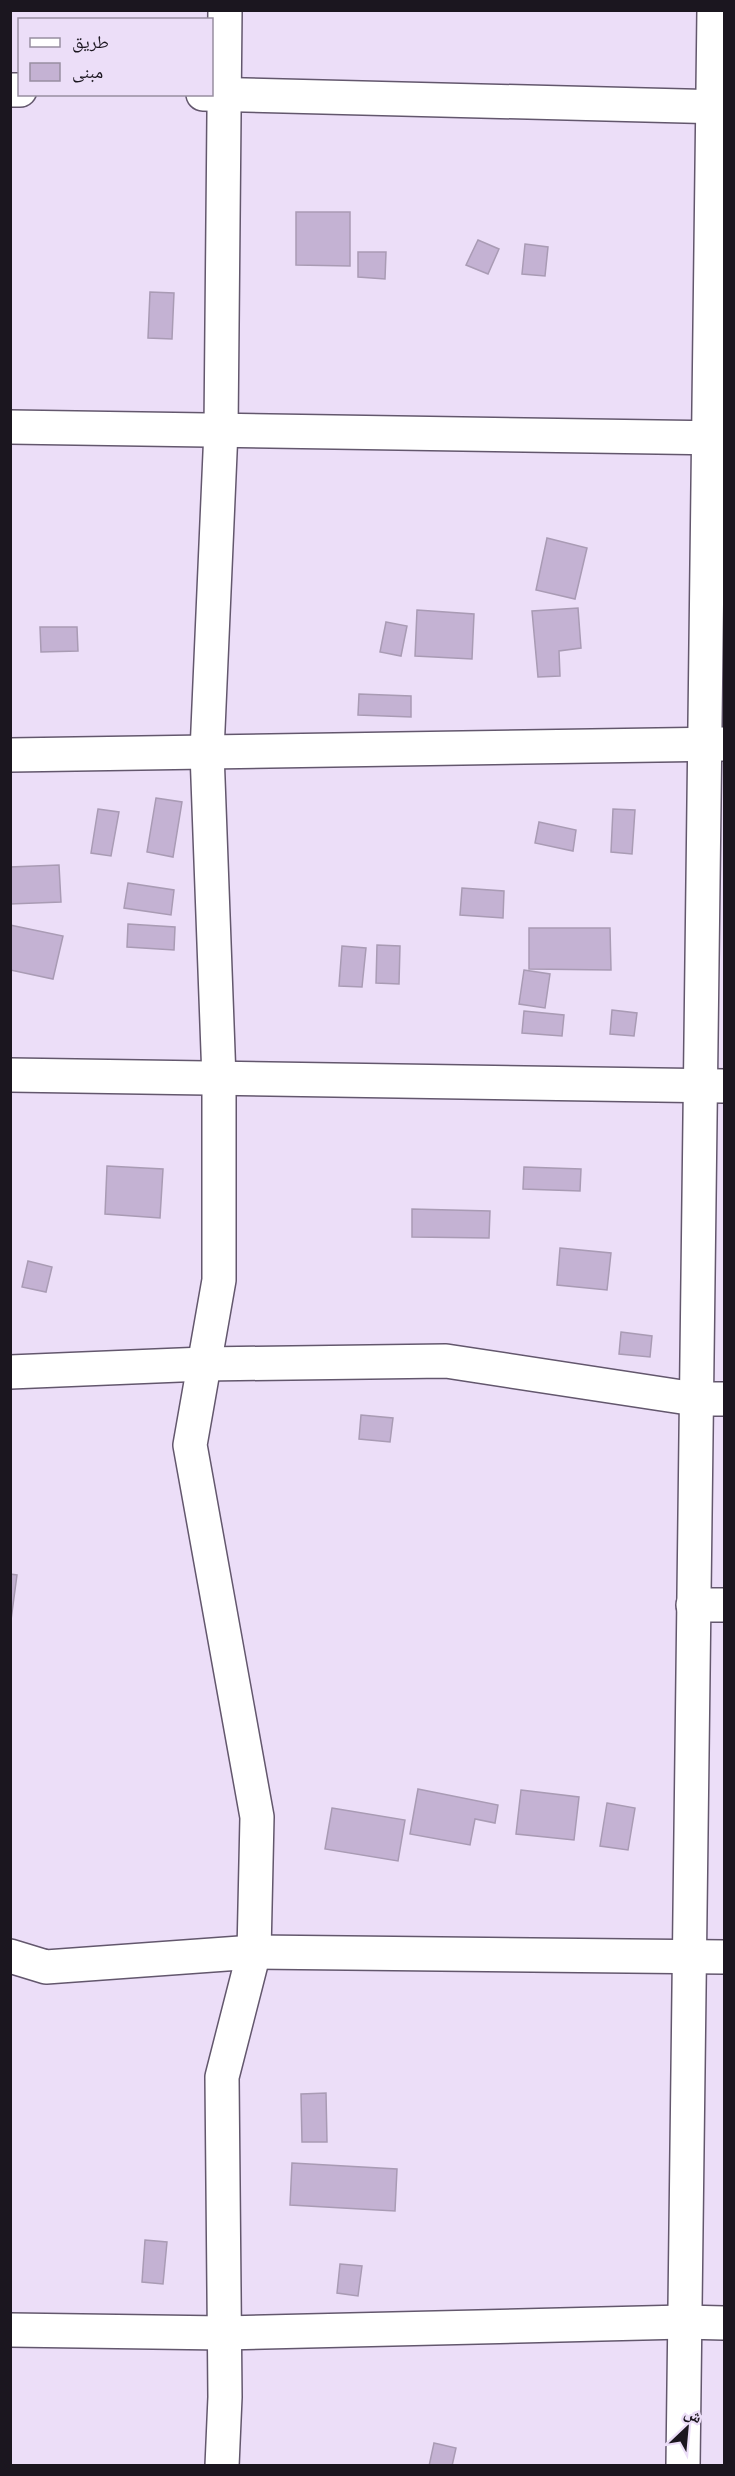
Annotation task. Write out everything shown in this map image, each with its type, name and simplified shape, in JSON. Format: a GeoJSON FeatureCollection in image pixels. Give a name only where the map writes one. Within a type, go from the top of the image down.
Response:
{"type":"FeatureCollection","features":[{"type":"Feature","properties":{"kind":"street"},"geometry":{"type":"LineString","coordinates":[[222,2466],[225,2397],[222,2077],[254,1952],[257,1817],[190,1445],[219,1280],[219,1078],[207,752],[220,430],[214,95],[225,10]]}},
{"type":"Feature","properties":{"kind":"street"},"geometry":{"type":"LineString","coordinates":[[683,2466],[688,1957],[709,1605],[719,107],[714,10]]}},
{"type":"Feature","properties":{"kind":"street"},"geometry":{"type":"LineString","coordinates":[[214,95],[719,107]]}},
{"type":"Feature","properties":{"kind":"street"},"geometry":{"type":"LineString","coordinates":[[10,427],[717,437]]}},
{"type":"Feature","properties":{"kind":"street"},"geometry":{"type":"LineString","coordinates":[[10,755],[714,745]]}},
{"type":"Feature","properties":{"kind":"street"},"geometry":{"type":"LineString","coordinates":[[10,1075],[712,1086]]}},
{"type":"Feature","properties":{"kind":"street"},"geometry":{"type":"LineString","coordinates":[[10,1372],[204,1364],[446,1361],[710,1399]]}},
{"type":"Feature","properties":{"kind":"street"},"geometry":{"type":"LineString","coordinates":[[10,1956],[46,1967],[254,1952],[724,1957]]}},
{"type":"Feature","properties":{"kind":"street"},"geometry":{"type":"LineString","coordinates":[[10,2330],[224,2333],[724,2323]]}},
{"type":"Feature","properties":{"kind":"building"},"geometry":{"type":"Polygon","coordinates":[[[296,212],[350,212],[350,266],[296,265],[296,212]]]}},
{"type":"Feature","properties":{"kind":"building"},"geometry":{"type":"Polygon","coordinates":[[[478,240],[499,249],[488,274],[466,265],[478,240]]]}},
{"type":"Feature","properties":{"kind":"building"},"geometry":{"type":"Polygon","coordinates":[[[525,244],[548,247],[545,276],[522,274],[525,244]]]}},
{"type":"Feature","properties":{"kind":"building"},"geometry":{"type":"Polygon","coordinates":[[[358,252],[386,252],[385,279],[358,277],[358,252]]]}},
{"type":"Feature","properties":{"kind":"building"},"geometry":{"type":"Polygon","coordinates":[[[150,292],[174,293],[172,339],[148,338],[150,292]]]}},
{"type":"Feature","properties":{"kind":"building"},"geometry":{"type":"Polygon","coordinates":[[[547,538],[587,548],[575,599],[536,590],[547,538]]]}},
{"type":"Feature","properties":{"kind":"building"},"geometry":{"type":"Polygon","coordinates":[[[578,608],[581,648],[559,651],[560,676],[538,677],[532,611],[578,608]]]}},
{"type":"Feature","properties":{"kind":"building"},"geometry":{"type":"Polygon","coordinates":[[[417,610],[474,614],[472,659],[415,656],[417,610]]]}},
{"type":"Feature","properties":{"kind":"building"},"geometry":{"type":"Polygon","coordinates":[[[386,622],[407,626],[401,656],[380,652],[386,622]]]}},
{"type":"Feature","properties":{"kind":"building"},"geometry":{"type":"Polygon","coordinates":[[[40,627],[77,627],[78,651],[41,652],[40,627]]]}},
{"type":"Feature","properties":{"kind":"building"},"geometry":{"type":"Polygon","coordinates":[[[359,694],[411,696],[411,717],[358,715],[359,694]]]}},
{"type":"Feature","properties":{"kind":"building"},"geometry":{"type":"Polygon","coordinates":[[[156,798],[182,802],[173,857],[147,852],[156,798]]]}},
{"type":"Feature","properties":{"kind":"building"},"geometry":{"type":"Polygon","coordinates":[[[98,809],[119,812],[111,856],[91,853],[98,809]]]}},
{"type":"Feature","properties":{"kind":"building"},"geometry":{"type":"Polygon","coordinates":[[[613,809],[635,810],[632,854],[611,852],[613,809]]]}},
{"type":"Feature","properties":{"kind":"building"},"geometry":{"type":"Polygon","coordinates":[[[539,822],[576,830],[573,851],[535,843],[539,822]]]}},
{"type":"Feature","properties":{"kind":"building"},"geometry":{"type":"Polygon","coordinates":[[[59,865],[61,902],[10,904],[10,867],[59,865]]]}},
{"type":"Feature","properties":{"kind":"building"},"geometry":{"type":"Polygon","coordinates":[[[128,883],[174,890],[171,915],[124,908],[128,883]]]}},
{"type":"Feature","properties":{"kind":"building"},"geometry":{"type":"Polygon","coordinates":[[[462,888],[504,891],[503,918],[460,915],[462,888]]]}},
{"type":"Feature","properties":{"kind":"building"},"geometry":{"type":"Polygon","coordinates":[[[128,924],[175,927],[174,950],[127,947],[128,924]]]}},
{"type":"Feature","properties":{"kind":"building"},"geometry":{"type":"Polygon","coordinates":[[[10,925],[63,936],[53,979],[10,970],[10,925]]]}},
{"type":"Feature","properties":{"kind":"building"},"geometry":{"type":"Polygon","coordinates":[[[529,928],[610,928],[611,970],[529,969],[529,928]]]}},
{"type":"Feature","properties":{"kind":"building"},"geometry":{"type":"Polygon","coordinates":[[[377,945],[400,946],[399,984],[376,983],[377,945]]]}},
{"type":"Feature","properties":{"kind":"building"},"geometry":{"type":"Polygon","coordinates":[[[342,946],[366,948],[362,987],[339,986],[342,946]]]}},
{"type":"Feature","properties":{"kind":"building"},"geometry":{"type":"Polygon","coordinates":[[[524,970],[550,974],[545,1008],[519,1004],[524,970]]]}},
{"type":"Feature","properties":{"kind":"building"},"geometry":{"type":"Polygon","coordinates":[[[612,1010],[637,1013],[634,1036],[610,1034],[612,1010]]]}},
{"type":"Feature","properties":{"kind":"building"},"geometry":{"type":"Polygon","coordinates":[[[524,1011],[564,1015],[562,1036],[522,1033],[524,1011]]]}},
{"type":"Feature","properties":{"kind":"building"},"geometry":{"type":"Polygon","coordinates":[[[107,1166],[163,1169],[160,1218],[105,1214],[107,1166]]]}},
{"type":"Feature","properties":{"kind":"building"},"geometry":{"type":"Polygon","coordinates":[[[524,1167],[581,1169],[580,1191],[523,1189],[524,1167]]]}},
{"type":"Feature","properties":{"kind":"building"},"geometry":{"type":"Polygon","coordinates":[[[412,1209],[490,1211],[489,1238],[412,1237],[412,1209]]]}},
{"type":"Feature","properties":{"kind":"building"},"geometry":{"type":"Polygon","coordinates":[[[560,1248],[611,1253],[607,1290],[557,1285],[560,1248]]]}},
{"type":"Feature","properties":{"kind":"building"},"geometry":{"type":"Polygon","coordinates":[[[28,1261],[52,1267],[46,1292],[22,1287],[28,1261]]]}},
{"type":"Feature","properties":{"kind":"building"},"geometry":{"type":"Polygon","coordinates":[[[621,1332],[652,1336],[650,1357],[619,1354],[621,1332]]]}},
{"type":"Feature","properties":{"kind":"building"},"geometry":{"type":"Polygon","coordinates":[[[361,1415],[393,1418],[390,1442],[359,1439],[361,1415]]]}},
{"type":"Feature","properties":{"kind":"building"},"geometry":{"type":"Polygon","coordinates":[[[10,1574],[17,1575],[11,1620],[10,1620],[10,1574]]]}},
{"type":"Feature","properties":{"kind":"building"},"geometry":{"type":"Polygon","coordinates":[[[418,1789],[498,1805],[495,1823],[475,1819],[470,1845],[410,1834],[418,1789]]]}},
{"type":"Feature","properties":{"kind":"building"},"geometry":{"type":"Polygon","coordinates":[[[521,1790],[579,1797],[574,1840],[516,1834],[521,1790]]]}},
{"type":"Feature","properties":{"kind":"building"},"geometry":{"type":"Polygon","coordinates":[[[607,1803],[635,1808],[628,1850],[600,1846],[607,1803]]]}},
{"type":"Feature","properties":{"kind":"building"},"geometry":{"type":"Polygon","coordinates":[[[332,1808],[405,1820],[398,1861],[325,1849],[332,1808]]]}},
{"type":"Feature","properties":{"kind":"building"},"geometry":{"type":"Polygon","coordinates":[[[326,2093],[327,2142],[302,2142],[301,2094],[326,2093]]]}},
{"type":"Feature","properties":{"kind":"building"},"geometry":{"type":"Polygon","coordinates":[[[292,2163],[397,2169],[395,2211],[290,2205],[292,2163]]]}},
{"type":"Feature","properties":{"kind":"building"},"geometry":{"type":"Polygon","coordinates":[[[145,2240],[167,2242],[163,2284],[142,2282],[145,2240]]]}},
{"type":"Feature","properties":{"kind":"building"},"geometry":{"type":"Polygon","coordinates":[[[340,2264],[362,2266],[358,2296],[337,2293],[340,2264]]]}},
{"type":"Feature","properties":{"kind":"building"},"geometry":{"type":"Polygon","coordinates":[[[434,2443],[456,2448],[452,2466],[429,2466],[434,2443]]]}}]}
